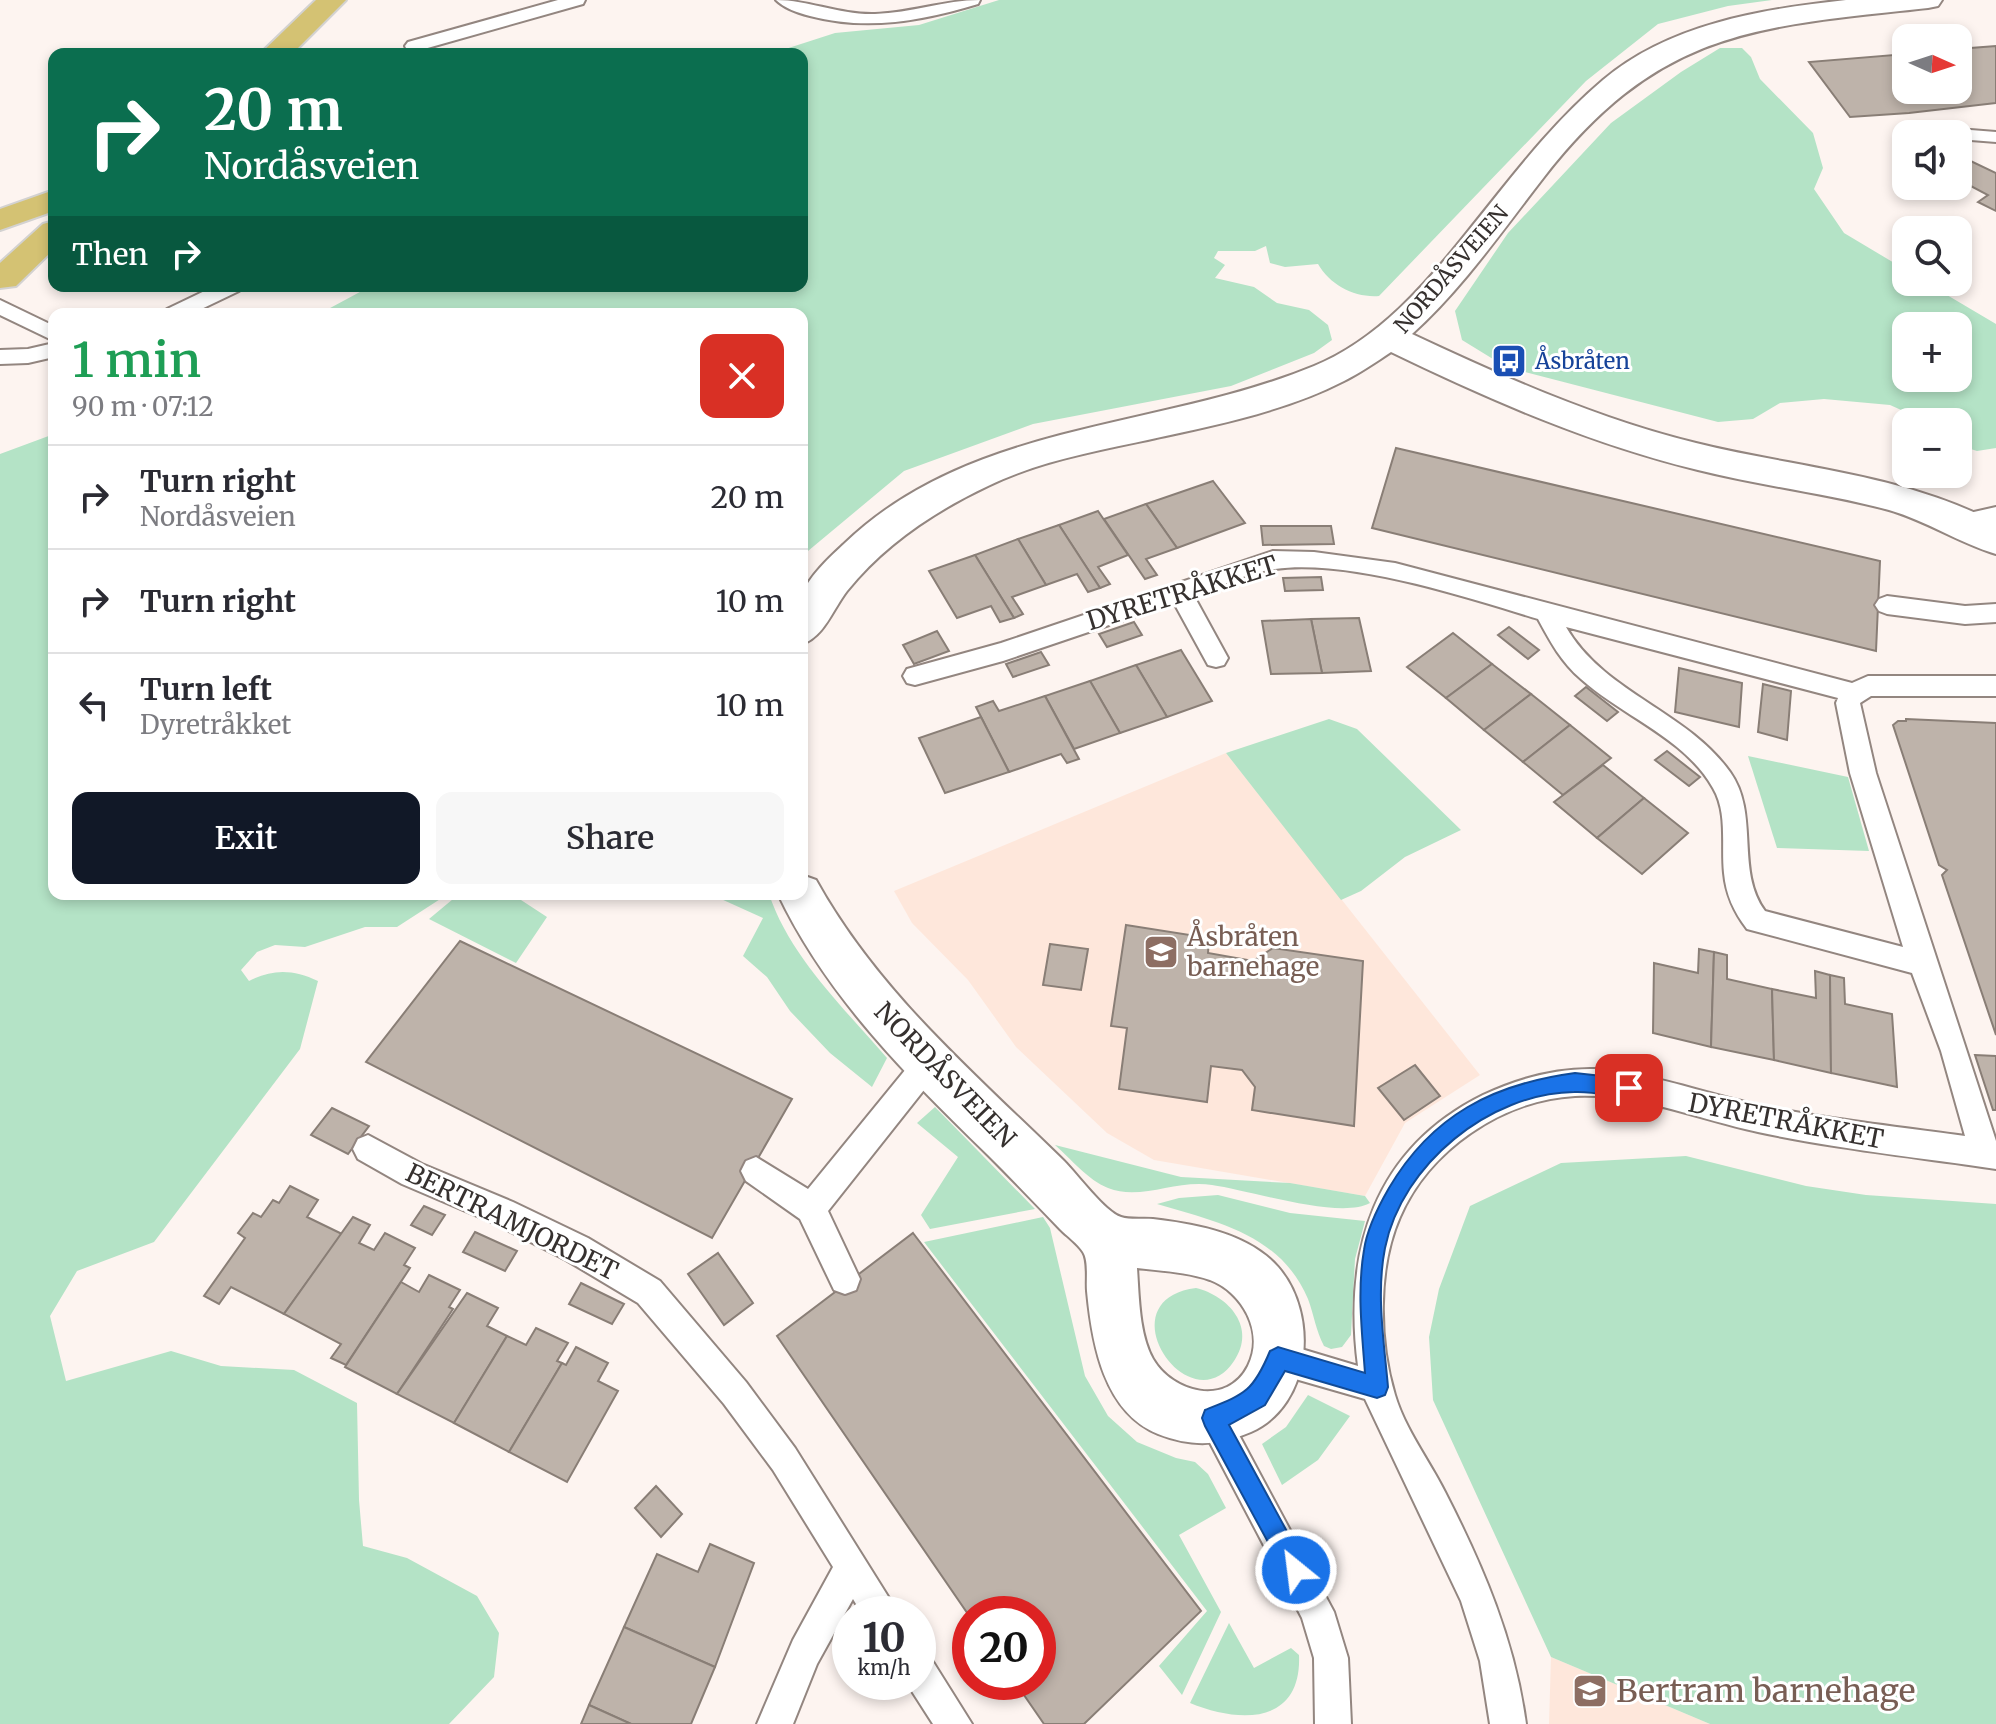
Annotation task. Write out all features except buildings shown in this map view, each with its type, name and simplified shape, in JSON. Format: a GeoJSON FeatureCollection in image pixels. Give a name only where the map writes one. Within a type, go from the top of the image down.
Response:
{"type":"FeatureCollection","features":[{"type":"Feature","properties":{"kind":"main road"},"geometry":{"type":"LineString","coordinates":[[281,48],[332,0]]}},
{"type":"Feature","properties":{"kind":"main road"},"geometry":{"type":"LineString","coordinates":[[0,220],[48,202]]}},
{"type":"Feature","properties":{"kind":"main road"},"geometry":{"type":"LineString","coordinates":[[1,285],[48,237]]}},
{"type":"Feature","properties":{"kind":"street","name":"NORDÅSVEIEN"},"geometry":{"type":"LineString","coordinates":[[808,619],[829,586],[861,550],[898,517],[940,490],[995,466],[1054,448],[1250,403],[1292,390],[1360,358],[1391,338],[1440,286],[1560,140],[1626,76],[1665,52],[1721,32],[1794,17],[1928,0]]}},
{"type":"Feature","properties":{"kind":"street"},"geometry":{"type":"LineString","coordinates":[[1391,338],[1531,403],[1609,433],[1700,458],[1980,519],[1996,540]]}},
{"type":"Feature","properties":{"kind":"street","name":"NORDÅSVEIEN"},"geometry":{"type":"LineString","coordinates":[[803,900],[818,929],[864,991],[929,1062],[1109,1240]]}},
{"type":"Feature","properties":{"kind":"street"},"geometry":{"type":"LineString","coordinates":[[1109,1240],[1205,1252],[1235,1265],[1260,1284],[1273,1311],[1279,1341],[1278,1358],[1273,1373],[1257,1397],[1235,1412],[1213,1418],[1178,1416],[1144,1394],[1124,1362],[1109,1240]]}},
{"type":"Feature","properties":{"kind":"lane"},"geometry":{"type":"LineString","coordinates":[[415,48],[577,0]]}},
{"type":"Feature","properties":{"kind":"lane"},"geometry":{"type":"LineString","coordinates":[[784,0],[828,15],[865,18],[924,14],[972,0]]}},
{"type":"Feature","properties":{"kind":"lane"},"geometry":{"type":"LineString","coordinates":[[1972,135],[1996,137]]}},
{"type":"Feature","properties":{"kind":"lane"},"geometry":{"type":"LineString","coordinates":[[1,285],[48,328]]}},
{"type":"Feature","properties":{"kind":"lane"},"geometry":{"type":"LineString","coordinates":[[186,308],[220,292]]}},
{"type":"Feature","properties":{"kind":"lane"},"geometry":{"type":"LineString","coordinates":[[0,357],[48,351]]}},
{"type":"Feature","properties":{"kind":"lane","name":"DYRETRÅKKET"},"geometry":{"type":"LineString","coordinates":[[915,676],[1003,652],[1273,560],[1305,559],[1401,575],[1796,674],[1854,693]]}},
{"type":"Feature","properties":{"kind":"lane"},"geometry":{"type":"LineString","coordinates":[[1180,592],[1216,658]]}},
{"type":"Feature","properties":{"kind":"lane"},"geometry":{"type":"LineString","coordinates":[[1887,605],[1965,615],[1996,613]]}},
{"type":"Feature","properties":{"kind":"lane"},"geometry":{"type":"LineString","coordinates":[[1546,612],[1571,655],[1712,765],[1733,801],[1737,818],[1738,886],[1746,909],[1756,921],[1922,964]]}},
{"type":"Feature","properties":{"kind":"lane","name":"DYRETRÅKKET"},"geometry":{"type":"LineString","coordinates":[[1508,1724],[1505,1689],[1494,1644],[1461,1558],[1393,1429],[1377,1387],[1370,1294],[1375,1247],[1386,1212],[1410,1172],[1435,1144],[1466,1118],[1508,1097],[1575,1082],[1613,1085],[1825,1132],[1990,1154],[1922,964],[1863,773],[1848,703],[1854,693],[1868,686],[1996,686]]}},
{"type":"Feature","properties":{"kind":"lane"},"geometry":{"type":"LineString","coordinates":[[811,1209],[929,1062]]}},
{"type":"Feature","properties":{"kind":"lane","name":"BERTRAMJORDET"},"geometry":{"type":"LineString","coordinates":[[368,1149],[412,1174],[577,1249],[649,1292],[735,1393],[784,1459],[871,1596]]}},
{"type":"Feature","properties":{"kind":"lane"},"geometry":{"type":"LineString","coordinates":[[756,1171],[811,1209],[845,1279]]}},
{"type":"Feature","properties":{"kind":"lane"},"geometry":{"type":"LineString","coordinates":[[1278,1358],[1377,1387]]}},
{"type":"Feature","properties":{"kind":"lane"},"geometry":{"type":"LineString","coordinates":[[1213,1418],[1317,1612],[1331,1658],[1333,1724]]}},
{"type":"Feature","properties":{"kind":"lane"},"geometry":{"type":"LineString","coordinates":[[775,1724],[805,1652],[852,1567]]}},
{"type":"Feature","properties":{"kind":"lane"},"geometry":{"type":"LineString","coordinates":[[936,1696],[954,1724]]}},
{"type":"Feature","properties":{"kind":"shaded area","name":"Åsbråten barnehage"},"geometry":{"type":"Polygon","coordinates":[[[1226,753],[1480,1075],[1405,1123],[1365,1196],[1154,1160],[1107,1133],[1016,1047],[968,980],[912,923],[894,891],[1226,753]]]}},
{"type":"Feature","properties":{"kind":"shaded area","name":"Bertram barnehage"},"geometry":{"type":"Polygon","coordinates":[[[1551,1657],[1710,1724],[1549,1724],[1551,1657]]]}},
{"type":"Feature","properties":{"kind":"green space"},"geometry":{"type":"Polygon","coordinates":[[[999,0],[1772,0],[1728,6],[1658,24],[1586,81],[1379,296],[1361,295],[1344,289],[1329,278],[1318,264],[1285,267],[1270,263],[1266,246],[1255,251],[1218,251],[1214,258],[1225,265],[1215,278],[1254,287],[1277,303],[1309,310],[1328,325],[1332,340],[1314,353],[1231,386],[1033,424],[904,471],[808,551],[808,308],[330,308],[360,292],[808,292],[808,48],[789,48],[835,33],[919,25],[999,0]]]}},
{"type":"Feature","properties":{"kind":"green space"},"geometry":{"type":"Polygon","coordinates":[[[1720,48],[1742,48],[1751,57],[1760,79],[1813,133],[1823,168],[1814,189],[1844,233],[1892,262],[1892,296],[1949,296],[1996,324],[1996,448],[1972,449],[1972,408],[1897,408],[1824,399],[1780,403],[1753,419],[1718,422],[1506,367],[1462,340],[1455,311],[1508,233],[1611,123],[1720,48]]]}},
{"type":"Feature","properties":{"kind":"green space"},"geometry":{"type":"Polygon","coordinates":[[[48,436],[48,900],[439,900],[397,927],[365,927],[305,947],[275,945],[257,952],[241,970],[249,981],[266,974],[283,972],[318,981],[300,1049],[154,1242],[77,1271],[50,1316],[66,1381],[171,1351],[221,1366],[294,1370],[357,1403],[363,1546],[407,1558],[477,1596],[499,1633],[494,1677],[449,1724],[0,1724],[0,454],[48,436]]]}},
{"type":"Feature","properties":{"kind":"green space"},"geometry":{"type":"Polygon","coordinates":[[[1329,719],[1357,729],[1461,830],[1405,857],[1361,891],[1341,900],[1226,753],[1329,719]]]}},
{"type":"Feature","properties":{"kind":"green space"},"geometry":{"type":"Polygon","coordinates":[[[1748,756],[1848,777],[1869,851],[1777,848],[1748,756]]]}},
{"type":"Feature","properties":{"kind":"green space"},"geometry":{"type":"Polygon","coordinates":[[[452,900],[521,900],[547,917],[516,963],[429,919],[452,900]]]}},
{"type":"Feature","properties":{"kind":"green space"},"geometry":{"type":"Polygon","coordinates":[[[723,900],[771,900],[804,961],[887,1058],[872,1087],[830,1053],[790,1011],[767,977],[743,956],[763,918],[723,900]]]}},
{"type":"Feature","properties":{"kind":"green space"},"geometry":{"type":"Polygon","coordinates":[[[935,1107],[1035,1209],[930,1229],[921,1215],[958,1157],[917,1123],[935,1107]]]}},
{"type":"Feature","properties":{"kind":"green space"},"geometry":{"type":"Polygon","coordinates":[[[1055,1145],[1181,1177],[1290,1183],[1365,1196],[1370,1203],[1356,1207],[1317,1206],[1199,1184],[1121,1191],[1094,1180],[1055,1145]]]}},
{"type":"Feature","properties":{"kind":"green space"},"geometry":{"type":"Polygon","coordinates":[[[1686,1156],[1806,1186],[1866,1195],[1996,1204],[1996,1724],[1710,1724],[1551,1657],[1433,1400],[1429,1337],[1439,1289],[1470,1206],[1561,1163],[1686,1156]]]}},
{"type":"Feature","properties":{"kind":"green space"},"geometry":{"type":"Polygon","coordinates":[[[1218,1195],[1290,1213],[1365,1221],[1355,1259],[1351,1335],[1342,1347],[1331,1349],[1324,1346],[1308,1299],[1296,1277],[1282,1260],[1264,1246],[1224,1225],[1157,1204],[1179,1198],[1218,1195]]]}},
{"type":"Feature","properties":{"kind":"green space"},"geometry":{"type":"Polygon","coordinates":[[[1043,1217],[1050,1228],[1085,1376],[1108,1416],[1137,1442],[1176,1458],[1195,1462],[1208,1474],[1226,1508],[1179,1535],[1221,1612],[1182,1695],[1159,1666],[1207,1611],[924,1242],[1043,1217]]]}},
{"type":"Feature","properties":{"kind":"green space"},"geometry":{"type":"Polygon","coordinates":[[[1196,1288],[1229,1306],[1241,1326],[1240,1349],[1234,1361],[1216,1377],[1196,1379],[1178,1370],[1164,1354],[1156,1334],[1157,1314],[1169,1297],[1196,1288]]]}},
{"type":"Feature","properties":{"kind":"green space"},"geometry":{"type":"Polygon","coordinates":[[[1308,1395],[1350,1416],[1318,1460],[1282,1485],[1262,1444],[1286,1427],[1308,1395]]]}},
{"type":"Feature","properties":{"kind":"green space"},"geometry":{"type":"Polygon","coordinates":[[[1229,1623],[1254,1668],[1291,1648],[1299,1655],[1297,1678],[1290,1695],[1279,1706],[1265,1713],[1229,1714],[1190,1703],[1229,1623]]]}},
{"type":"Feature","properties":{"kind":"place","name":"Åsbråten"},"geometry":{"type":"Point","coordinates":[1509,361]}},
{"type":"Feature","properties":{"kind":"place","name":"Åsbråten barnehage"},"geometry":{"type":"Point","coordinates":[1161,952]}},
{"type":"Feature","properties":{"kind":"place","name":"Bertram barnehage"},"geometry":{"type":"Point","coordinates":[1590,1691]}},
{"type":"Feature","properties":{"kind":"route"},"geometry":{"type":"LineString","coordinates":[[1296,1570],[1213,1418],[1235,1412],[1257,1397],[1273,1373],[1278,1358],[1377,1387],[1370,1294],[1375,1247],[1386,1212],[1410,1172],[1435,1144],[1466,1118],[1508,1097],[1541,1087],[1575,1082],[1629,1088]]}}]}
